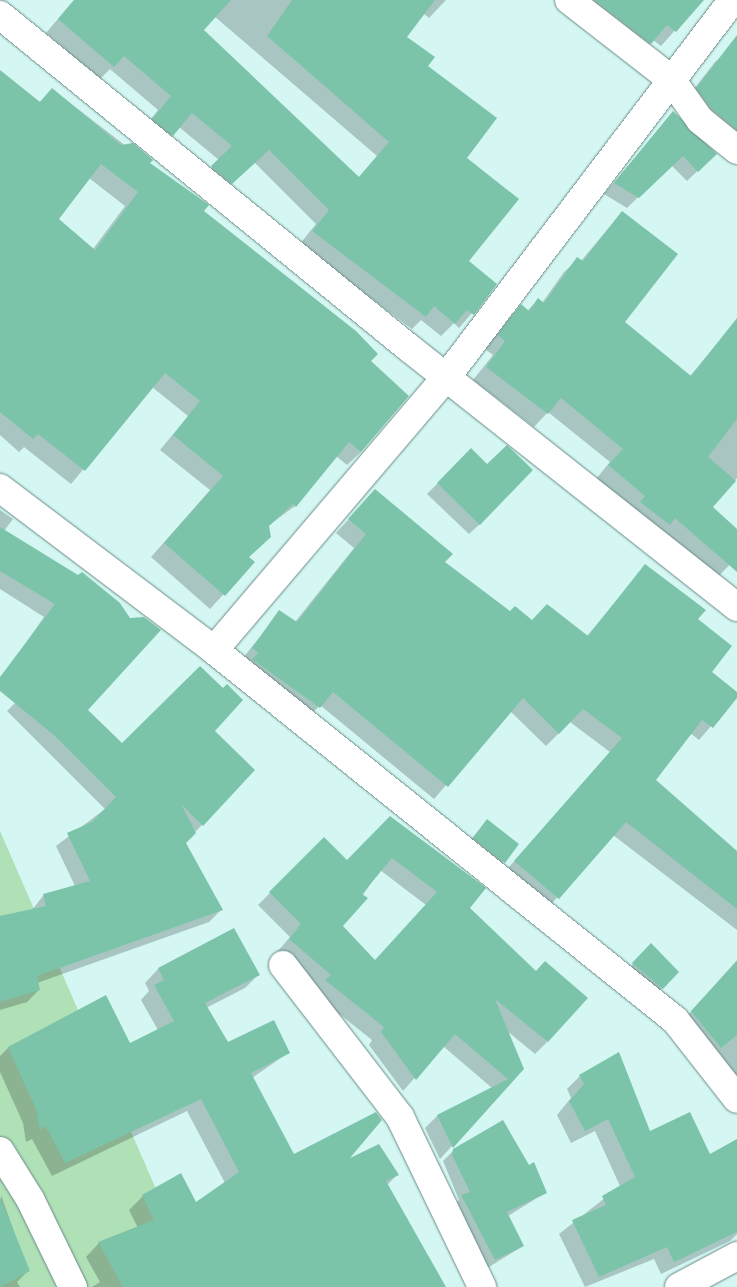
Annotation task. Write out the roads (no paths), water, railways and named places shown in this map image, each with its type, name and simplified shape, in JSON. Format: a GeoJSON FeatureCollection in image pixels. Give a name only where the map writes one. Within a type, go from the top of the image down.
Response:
{"type":"FeatureCollection","features":[{"type":"Feature","properties":{"kind":"street"},"geometry":{"type":"LineString","coordinates":[[569,0],[671,79],[700,120],[737,150]]}},
{"type":"Feature","properties":{"kind":"street"},"geometry":{"type":"LineString","coordinates":[[214,650],[448,375],[671,79],[733,0]]}},
{"type":"Feature","properties":{"kind":"street"},"geometry":{"type":"LineString","coordinates":[[0,15],[408,348],[448,375],[737,607]]}},
{"type":"Feature","properties":{"kind":"street"},"geometry":{"type":"LineString","coordinates":[[0,488],[214,650],[675,1020],[737,1099]]}},
{"type":"Feature","properties":{"kind":"street"},"geometry":{"type":"LineString","coordinates":[[283,965],[400,1117],[482,1287]]}},
{"type":"Feature","properties":{"kind":"street"},"geometry":{"type":"LineString","coordinates":[[0,1151],[30,1199],[73,1287]]}},
{"type":"Feature","properties":{"kind":"street"},"geometry":{"type":"LineString","coordinates":[[679,1287],[737,1256]]}}]}
